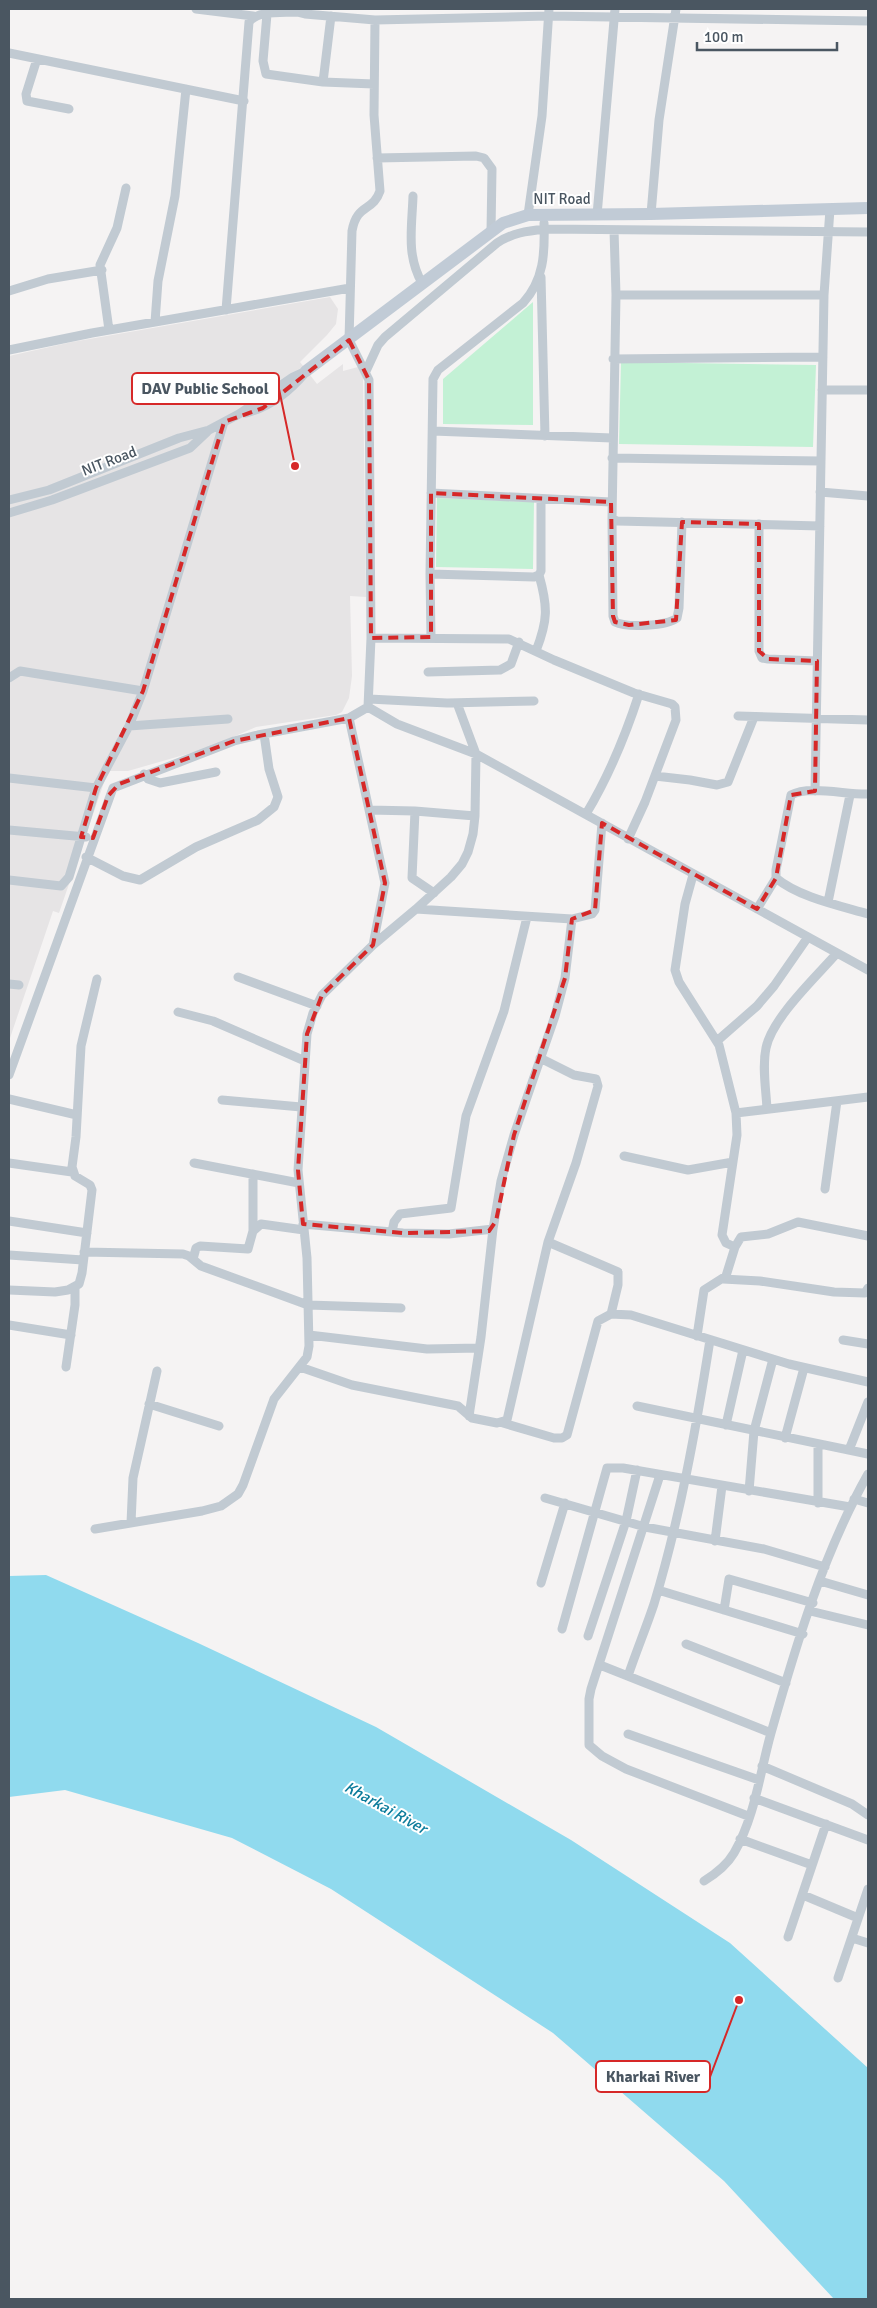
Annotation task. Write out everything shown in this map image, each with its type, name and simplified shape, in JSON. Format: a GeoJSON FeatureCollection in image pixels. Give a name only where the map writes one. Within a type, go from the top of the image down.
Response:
{"type":"FeatureCollection","features":[{"type":"Feature","properties":{"kind":"main road","name":"NIT Road"},"geometry":{"type":"LineString","coordinates":[[306,371],[350,340],[422,283],[503,223],[528,215],[651,214],[868,208]]}},
{"type":"Feature","properties":{"kind":"street"},"geometry":{"type":"LineString","coordinates":[[196,9],[253,16],[297,10],[331,16],[374,20],[548,12],[675,13],[868,21]]}},
{"type":"Feature","properties":{"kind":"street"},"geometry":{"type":"LineString","coordinates":[[528,215],[542,116],[548,12]]}},
{"type":"Feature","properties":{"kind":"street"},"geometry":{"type":"LineString","coordinates":[[597,215],[615,13]]}},
{"type":"Feature","properties":{"kind":"street"},"geometry":{"type":"LineString","coordinates":[[651,214],[659,120],[675,13]]}},
{"type":"Feature","properties":{"kind":"street"},"geometry":{"type":"LineString","coordinates":[[267,14],[263,61],[266,74],[324,82],[374,84]]}},
{"type":"Feature","properties":{"kind":"street"},"geometry":{"type":"LineString","coordinates":[[226,310],[249,22],[253,16]]}},
{"type":"Feature","properties":{"kind":"street"},"geometry":{"type":"LineString","coordinates":[[324,82],[331,16]]}},
{"type":"Feature","properties":{"kind":"street"},"geometry":{"type":"LineString","coordinates":[[369,703],[368,380],[366,371],[354,352],[350,340],[350,288],[354,218],[360,211],[377,200],[380,191],[374,84],[374,20]]}},
{"type":"Feature","properties":{"kind":"street"},"geometry":{"type":"LineString","coordinates":[[9,53],[244,101]]}},
{"type":"Feature","properties":{"kind":"street"},"geometry":{"type":"LineString","coordinates":[[37,59],[26,94],[27,102],[69,109]]}},
{"type":"Feature","properties":{"kind":"street"},"geometry":{"type":"LineString","coordinates":[[155,322],[158,281],[175,196],[186,89]]}},
{"type":"Feature","properties":{"kind":"street"},"geometry":{"type":"LineString","coordinates":[[377,158],[476,156],[484,158],[492,169],[491,232]]}},
{"type":"Feature","properties":{"kind":"street"},"geometry":{"type":"LineString","coordinates":[[109,330],[101,261],[113,240],[126,188]]}},
{"type":"Feature","properties":{"kind":"street"},"geometry":{"type":"LineString","coordinates":[[414,196],[410,246],[414,269],[422,283]]}},
{"type":"Feature","properties":{"kind":"street"},"geometry":{"type":"LineString","coordinates":[[816,791],[815,718],[824,295],[830,209]]}},
{"type":"Feature","properties":{"kind":"street"},"geometry":{"type":"LineString","coordinates":[[544,215],[545,244],[541,274],[545,436]]}},
{"type":"Feature","properties":{"kind":"street"},"geometry":{"type":"LineString","coordinates":[[366,371],[378,346],[386,337],[497,243],[508,236],[521,232],[544,229],[868,232]]}},
{"type":"Feature","properties":{"kind":"street"},"geometry":{"type":"LineString","coordinates":[[614,230],[616,295],[611,502],[613,616],[616,622],[629,625],[667,623],[677,618],[682,522]]}},
{"type":"Feature","properties":{"kind":"street"},"geometry":{"type":"LineString","coordinates":[[9,291],[48,279],[102,270]]}},
{"type":"Feature","properties":{"kind":"street"},"geometry":{"type":"LineString","coordinates":[[431,637],[433,379],[438,370],[523,304],[532,294],[541,274]]}},
{"type":"Feature","properties":{"kind":"street"},"geometry":{"type":"LineString","coordinates":[[9,350],[109,330],[350,288]]}},
{"type":"Feature","properties":{"kind":"street"},"geometry":{"type":"LineString","coordinates":[[616,295],[824,295]]}},
{"type":"Feature","properties":{"kind":"street"},"geometry":{"type":"LineString","coordinates":[[613,359],[823,357]]}},
{"type":"Feature","properties":{"kind":"street","name":"NIT Road"},"geometry":{"type":"LineString","coordinates":[[13,499],[49,490],[179,438],[209,430],[239,414],[263,408],[296,384],[306,371]]}},
{"type":"Feature","properties":{"kind":"street"},"geometry":{"type":"LineString","coordinates":[[822,390],[868,390]]}},
{"type":"Feature","properties":{"kind":"street"},"geometry":{"type":"LineString","coordinates":[[9,880],[62,886],[69,877],[96,788],[129,726],[143,691],[224,422]]}},
{"type":"Feature","properties":{"kind":"street","name":"NIT Road"},"geometry":{"type":"LineString","coordinates":[[9,513],[52,500],[190,448],[209,430]]}},
{"type":"Feature","properties":{"kind":"street"},"geometry":{"type":"LineString","coordinates":[[433,431],[612,438]]}},
{"type":"Feature","properties":{"kind":"street"},"geometry":{"type":"LineString","coordinates":[[612,458],[821,461]]}},
{"type":"Feature","properties":{"kind":"street"},"geometry":{"type":"LineString","coordinates":[[431,492],[540,500],[611,502]]}},
{"type":"Feature","properties":{"kind":"street"},"geometry":{"type":"LineString","coordinates":[[820,492],[868,496]]}},
{"type":"Feature","properties":{"kind":"street"},"geometry":{"type":"LineString","coordinates":[[9,493],[13,499],[28,507]]}},
{"type":"Feature","properties":{"kind":"street"},"geometry":{"type":"LineString","coordinates":[[536,651],[546,627],[544,590],[539,575],[541,571],[540,500]]}},
{"type":"Feature","properties":{"kind":"street"},"geometry":{"type":"LineString","coordinates":[[612,519],[617,522],[820,526]]}},
{"type":"Feature","properties":{"kind":"street"},"geometry":{"type":"LineString","coordinates":[[759,524],[759,651],[762,658],[817,661]]}},
{"type":"Feature","properties":{"kind":"street"},"geometry":{"type":"LineString","coordinates":[[430,574],[534,577],[539,575]]}},
{"type":"Feature","properties":{"kind":"street"},"geometry":{"type":"LineString","coordinates":[[370,638],[504,638],[519,642],[639,694],[669,702],[675,707],[676,720],[628,839]]}},
{"type":"Feature","properties":{"kind":"street"},"geometry":{"type":"LineString","coordinates":[[428,672],[500,670],[511,664],[519,642]]}},
{"type":"Feature","properties":{"kind":"street"},"geometry":{"type":"LineString","coordinates":[[9,678],[20,672],[143,691]]}},
{"type":"Feature","properties":{"kind":"street"},"geometry":{"type":"LineString","coordinates":[[586,814],[604,784],[624,740],[639,694]]}},
{"type":"Feature","properties":{"kind":"street"},"geometry":{"type":"LineString","coordinates":[[9,1075],[86,857],[113,788],[144,774],[234,741],[349,718],[369,703],[534,701]]}},
{"type":"Feature","properties":{"kind":"street"},"geometry":{"type":"LineString","coordinates":[[369,703],[397,724],[476,754],[868,970]]}},
{"type":"Feature","properties":{"kind":"street"},"geometry":{"type":"LineString","coordinates":[[96,1529],[202,1512],[221,1506],[238,1494],[274,1399],[307,1357],[309,1335],[308,1305],[299,1183],[301,1107],[307,1034],[322,995],[373,945],[434,893],[462,864],[473,834],[476,754],[456,703]]}},
{"type":"Feature","properties":{"kind":"street"},"geometry":{"type":"LineString","coordinates":[[738,716],[868,720]]}},
{"type":"Feature","properties":{"kind":"street"},"geometry":{"type":"LineString","coordinates":[[655,776],[717,785],[728,782],[754,717]]}},
{"type":"Feature","properties":{"kind":"street"},"geometry":{"type":"LineString","coordinates":[[349,718],[385,883],[373,945]]}},
{"type":"Feature","properties":{"kind":"street"},"geometry":{"type":"LineString","coordinates":[[129,726],[228,719]]}},
{"type":"Feature","properties":{"kind":"street"},"geometry":{"type":"LineString","coordinates":[[86,857],[123,876],[140,880],[196,847],[266,815],[277,802],[278,797],[269,769],[264,734]]}},
{"type":"Feature","properties":{"kind":"street"},"geometry":{"type":"LineString","coordinates":[[144,774],[148,779],[160,783],[216,772]]}},
{"type":"Feature","properties":{"kind":"street"},"geometry":{"type":"LineString","coordinates":[[9,778],[96,788]]}},
{"type":"Feature","properties":{"kind":"street"},"geometry":{"type":"LineString","coordinates":[[757,909],[776,878],[791,795],[798,791],[850,795],[868,794]]}},
{"type":"Feature","properties":{"kind":"street"},"geometry":{"type":"LineString","coordinates":[[828,902],[850,795]]}},
{"type":"Feature","properties":{"kind":"street"},"geometry":{"type":"LineString","coordinates":[[369,810],[415,811],[475,816]]}},
{"type":"Feature","properties":{"kind":"street"},"geometry":{"type":"LineString","coordinates":[[415,811],[412,878],[434,893]]}},
{"type":"Feature","properties":{"kind":"street"},"geometry":{"type":"LineString","coordinates":[[416,909],[572,919],[592,914],[595,910],[602,823]]}},
{"type":"Feature","properties":{"kind":"street"},"geometry":{"type":"LineString","coordinates":[[9,830],[93,838]]}},
{"type":"Feature","properties":{"kind":"street"},"geometry":{"type":"LineString","coordinates":[[693,875],[685,904],[675,970],[679,982],[717,1041],[724,1061],[736,1113],[738,1125],[722,1235],[726,1243],[735,1247]]}},
{"type":"Feature","properties":{"kind":"street"},"geometry":{"type":"LineString","coordinates":[[776,878],[784,885],[828,902],[868,914]]}},
{"type":"Feature","properties":{"kind":"street"},"geometry":{"type":"LineString","coordinates":[[392,1232],[394,1222],[400,1214],[451,1208],[466,1116],[504,1011],[527,917]]}},
{"type":"Feature","properties":{"kind":"street"},"geometry":{"type":"LineString","coordinates":[[469,1416],[493,1229],[502,1181],[517,1126],[555,1016],[565,978],[572,919]]}},
{"type":"Feature","properties":{"kind":"street"},"geometry":{"type":"LineString","coordinates":[[717,1041],[763,1000],[808,937]]}},
{"type":"Feature","properties":{"kind":"street"},"geometry":{"type":"LineString","coordinates":[[767,1109],[765,1065],[768,1042],[783,1014],[837,953]]}},
{"type":"Feature","properties":{"kind":"street"},"geometry":{"type":"LineString","coordinates":[[238,977],[317,1006]]}},
{"type":"Feature","properties":{"kind":"street"},"geometry":{"type":"LineString","coordinates":[[9,1290],[55,1292],[74,1288],[78,1284],[84,1256],[92,1190],[90,1185],[74,1176],[72,1172],[81,1046],[97,979]]}},
{"type":"Feature","properties":{"kind":"street"},"geometry":{"type":"LineString","coordinates":[[9,984],[19,985]]}},
{"type":"Feature","properties":{"kind":"street"},"geometry":{"type":"LineString","coordinates":[[178,1012],[213,1021],[261,1044],[305,1061]]}},
{"type":"Feature","properties":{"kind":"street"},"geometry":{"type":"LineString","coordinates":[[503,1423],[508,1420],[510,1415],[548,1242],[576,1163],[598,1082],[592,1078],[574,1075],[540,1058]]}},
{"type":"Feature","properties":{"kind":"street"},"geometry":{"type":"LineString","coordinates":[[736,1113],[868,1097]]}},
{"type":"Feature","properties":{"kind":"street"},"geometry":{"type":"LineString","coordinates":[[9,1099],[77,1115]]}},
{"type":"Feature","properties":{"kind":"street"},"geometry":{"type":"LineString","coordinates":[[222,1100],[301,1107]]}},
{"type":"Feature","properties":{"kind":"street"},"geometry":{"type":"LineString","coordinates":[[825,1189],[837,1101]]}},
{"type":"Feature","properties":{"kind":"street"},"geometry":{"type":"LineString","coordinates":[[624,1156],[688,1170],[733,1162]]}},
{"type":"Feature","properties":{"kind":"street"},"geometry":{"type":"LineString","coordinates":[[194,1163],[299,1183]]}},
{"type":"Feature","properties":{"kind":"street"},"geometry":{"type":"LineString","coordinates":[[9,1164],[72,1172]]}},
{"type":"Feature","properties":{"kind":"street"},"geometry":{"type":"LineString","coordinates":[[192,1259],[196,1248],[200,1246],[248,1249],[253,1230],[253,1174]]}},
{"type":"Feature","properties":{"kind":"street"},"geometry":{"type":"LineString","coordinates":[[9,1221],[87,1233]]}},
{"type":"Feature","properties":{"kind":"street"},"geometry":{"type":"LineString","coordinates":[[697,1336],[704,1290],[723,1279],[729,1271],[735,1247],[741,1236],[768,1234],[798,1222],[868,1236]]}},
{"type":"Feature","properties":{"kind":"street"},"geometry":{"type":"LineString","coordinates":[[253,1230],[261,1224],[449,1234],[493,1229]]}},
{"type":"Feature","properties":{"kind":"street"},"geometry":{"type":"LineString","coordinates":[[548,1242],[618,1272],[619,1280],[611,1314]]}},
{"type":"Feature","properties":{"kind":"street"},"geometry":{"type":"LineString","coordinates":[[9,1256],[183,1254],[201,1266],[308,1305],[401,1308]]}},
{"type":"Feature","properties":{"kind":"street"},"geometry":{"type":"LineString","coordinates":[[723,1279],[760,1281],[834,1292],[864,1293],[868,1288]]}},
{"type":"Feature","properties":{"kind":"street"},"geometry":{"type":"LineString","coordinates":[[66,1367],[75,1305],[74,1288]]}},
{"type":"Feature","properties":{"kind":"street"},"geometry":{"type":"LineString","coordinates":[[300,1367],[352,1386],[458,1406],[469,1416],[480,1420],[503,1423],[554,1438],[562,1438],[567,1434],[598,1321],[611,1314],[631,1315],[804,1368],[868,1382]]}},
{"type":"Feature","properties":{"kind":"street"},"geometry":{"type":"LineString","coordinates":[[9,1325],[71,1335]]}},
{"type":"Feature","properties":{"kind":"street"},"geometry":{"type":"LineString","coordinates":[[309,1335],[427,1349],[479,1348]]}},
{"type":"Feature","properties":{"kind":"street"},"geometry":{"type":"LineString","coordinates":[[628,1676],[658,1590],[686,1479],[710,1340]]}},
{"type":"Feature","properties":{"kind":"street"},"geometry":{"type":"LineString","coordinates":[[843,1340],[868,1344]]}},
{"type":"Feature","properties":{"kind":"street"},"geometry":{"type":"LineString","coordinates":[[726,1425],[743,1350]]}},
{"type":"Feature","properties":{"kind":"street"},"geometry":{"type":"LineString","coordinates":[[749,1491],[754,1431],[773,1359]]}},
{"type":"Feature","properties":{"kind":"street"},"geometry":{"type":"LineString","coordinates":[[785,1438],[804,1368]]}},
{"type":"Feature","properties":{"kind":"street"},"geometry":{"type":"LineString","coordinates":[[131,1523],[133,1478],[157,1371]]}},
{"type":"Feature","properties":{"kind":"street"},"geometry":{"type":"LineString","coordinates":[[849,1450],[868,1402]]}},
{"type":"Feature","properties":{"kind":"street"},"geometry":{"type":"LineString","coordinates":[[149,1404],[190,1419],[219,1426]]}},
{"type":"Feature","properties":{"kind":"street"},"geometry":{"type":"LineString","coordinates":[[637,1406],[868,1454]]}},
{"type":"Feature","properties":{"kind":"street"},"geometry":{"type":"LineString","coordinates":[[818,1444],[818,1503]]}},
{"type":"Feature","properties":{"kind":"street"},"geometry":{"type":"LineString","coordinates":[[562,1629],[607,1468],[611,1466],[818,1503],[868,1503]]}},
{"type":"Feature","properties":{"kind":"street"},"geometry":{"type":"LineString","coordinates":[[588,1636],[626,1521],[637,1470]]}},
{"type":"Feature","properties":{"kind":"street"},"geometry":{"type":"LineString","coordinates":[[704,1881],[728,1862],[740,1839],[754,1798],[786,1683],[820,1581],[852,1503],[868,1474]]}},
{"type":"Feature","properties":{"kind":"street"},"geometry":{"type":"LineString","coordinates":[[660,1475],[589,1699],[588,1738],[594,1751],[626,1769],[748,1816]]}},
{"type":"Feature","properties":{"kind":"street"},"geometry":{"type":"LineString","coordinates":[[715,1541],[722,1486]]}},
{"type":"Feature","properties":{"kind":"street"},"geometry":{"type":"LineString","coordinates":[[545,1498],[645,1527],[764,1549],[825,1567]]}},
{"type":"Feature","properties":{"kind":"street"},"geometry":{"type":"LineString","coordinates":[[541,1583],[565,1503]]}},
{"type":"Feature","properties":{"kind":"street"},"geometry":{"type":"LineString","coordinates":[[724,1610],[729,1579],[868,1625]]}},
{"type":"Feature","properties":{"kind":"street"},"geometry":{"type":"LineString","coordinates":[[820,1581],[868,1595]]}},
{"type":"Feature","properties":{"kind":"street"},"geometry":{"type":"LineString","coordinates":[[658,1590],[802,1634]]}},
{"type":"Feature","properties":{"kind":"street"},"geometry":{"type":"LineString","coordinates":[[686,1644],[786,1683]]}},
{"type":"Feature","properties":{"kind":"street"},"geometry":{"type":"LineString","coordinates":[[600,1665],[771,1733]]}},
{"type":"Feature","properties":{"kind":"street"},"geometry":{"type":"LineString","coordinates":[[628,1734],[759,1780]]}},
{"type":"Feature","properties":{"kind":"street"},"geometry":{"type":"LineString","coordinates":[[762,1766],[852,1804],[868,1815]]}},
{"type":"Feature","properties":{"kind":"street"},"geometry":{"type":"LineString","coordinates":[[754,1798],[868,1840]]}},
{"type":"Feature","properties":{"kind":"street"},"geometry":{"type":"LineString","coordinates":[[788,1937],[826,1824]]}},
{"type":"Feature","properties":{"kind":"street"},"geometry":{"type":"LineString","coordinates":[[740,1839],[812,1865]]}},
{"type":"Feature","properties":{"kind":"street"},"geometry":{"type":"LineString","coordinates":[[838,1978],[868,1889]]}},
{"type":"Feature","properties":{"kind":"street"},"geometry":{"type":"LineString","coordinates":[[803,1895],[858,1918]]}},
{"type":"Feature","properties":{"kind":"street"},"geometry":{"type":"LineString","coordinates":[[852,1938],[868,1944]]}},
{"type":"Feature","properties":{"kind":"highlighted area"},"geometry":{"type":"Polygon","coordinates":[[[349,340],[369,380],[371,638],[431,637],[431,493],[611,502],[613,616],[615,622],[629,625],[676,620],[682,522],[759,524],[759,651],[768,659],[817,661],[815,791],[791,795],[776,878],[757,909],[602,823],[595,910],[572,919],[565,978],[514,1135],[496,1221],[489,1231],[403,1233],[303,1224],[298,1170],[307,1034],[322,995],[373,945],[385,883],[349,718],[234,741],[119,784],[108,796],[93,838],[81,837],[96,788],[143,691],[224,422],[263,408],[349,340]]]}},
{"type":"Feature","properties":{"kind":"shaded area"},"geometry":{"type":"Polygon","coordinates":[[[330,297],[338,309],[336,324],[300,362],[317,384],[343,364],[343,371],[358,367],[363,377],[366,597],[350,596],[352,676],[349,698],[342,712],[336,715],[256,727],[208,748],[128,771],[108,771],[59,913],[53,911],[9,1041],[9,356],[72,342],[330,297]]]}},
{"type":"Feature","properties":{"kind":"green space"},"geometry":{"type":"Polygon","coordinates":[[[533,302],[533,425],[443,424],[443,379],[533,302]]]}},
{"type":"Feature","properties":{"kind":"green space"},"geometry":{"type":"Polygon","coordinates":[[[621,362],[816,365],[813,447],[619,444],[621,362]]]}},
{"type":"Feature","properties":{"kind":"green space"},"geometry":{"type":"Polygon","coordinates":[[[437,498],[534,502],[533,569],[436,567],[437,498]]]}},
{"type":"Feature","properties":{"kind":"water"},"geometry":{"type":"Polygon","coordinates":[[[46,1575],[198,1643],[376,1727],[571,1840],[730,1943],[868,2068],[868,2299],[834,2299],[724,2181],[553,2033],[331,1889],[232,1838],[65,1790],[9,1797],[9,1576],[46,1575]]]}},
{"type":"Feature","properties":{"kind":"place","name":"DAV Public School"},"geometry":{"type":"Point","coordinates":[295,466]}},
{"type":"Feature","properties":{"kind":"place","name":"Kharkai River"},"geometry":{"type":"Point","coordinates":[739,2000]}}]}
